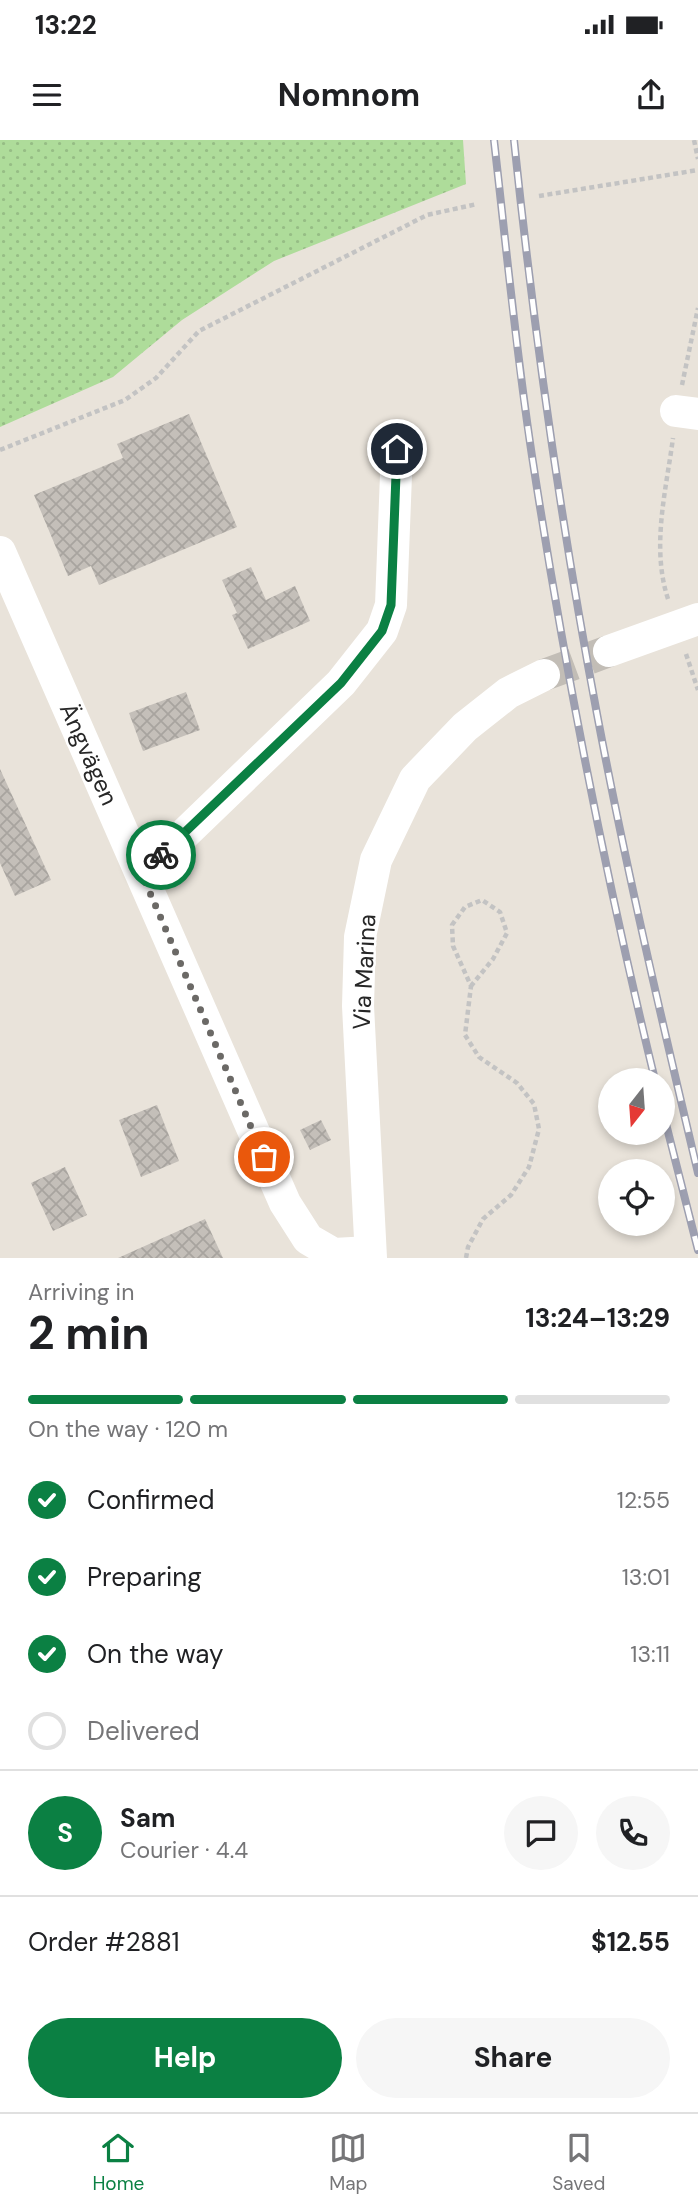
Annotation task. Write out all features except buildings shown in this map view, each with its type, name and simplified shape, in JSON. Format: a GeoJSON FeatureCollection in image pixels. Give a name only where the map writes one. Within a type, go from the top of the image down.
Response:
{"type":"FeatureCollection","features":[{"type":"Feature","properties":{"kind":"street"},"geometry":{"type":"LineString","coordinates":[[141,872],[174,844],[341,683],[382,631],[391,605],[397,449]]}},
{"type":"Feature","properties":{"kind":"street","name":"Ängvägen"},"geometry":{"type":"LineString","coordinates":[[0,552],[285,1203],[308,1239],[334,1254],[370,1255]]}},
{"type":"Feature","properties":{"kind":"street"},"geometry":{"type":"LineString","coordinates":[[609,651],[698,619]]}},
{"type":"Feature","properties":{"kind":"street","name":"Via Marina"},"geometry":{"type":"LineString","coordinates":[[370,1255],[358,1006],[360,937],[376,860],[415,779],[465,727],[508,693],[544,675]]}},
{"type":"Feature","properties":{"kind":"path"},"geometry":{"type":"LineString","coordinates":[[694,140],[698,159]]}},
{"type":"Feature","properties":{"kind":"path"},"geometry":{"type":"LineString","coordinates":[[539,197],[698,170]]}},
{"type":"Feature","properties":{"kind":"path"},"geometry":{"type":"LineString","coordinates":[[0,450],[125,400],[156,378],[199,331],[243,308],[427,215],[477,204]]}},
{"type":"Feature","properties":{"kind":"path"},"geometry":{"type":"LineString","coordinates":[[661,567],[659,540],[687,413],[698,308]]}},
{"type":"Feature","properties":{"kind":"path"},"geometry":{"type":"LineString","coordinates":[[689,661],[698,690]]}},
{"type":"Feature","properties":{"kind":"path"},"geometry":{"type":"LineString","coordinates":[[466,1258],[468,1247],[483,1219],[511,1195],[529,1167],[539,1129],[534,1104],[517,1083],[479,1057],[465,1035],[471,986],[453,946],[452,925],[466,906],[482,900],[500,912],[507,933],[493,959],[471,986]]}},
{"type":"Feature","properties":{"kind":"green space"},"geometry":{"type":"Polygon","coordinates":[[[0,140],[463,140],[466,184],[274,261],[182,320],[113,377],[0,427],[0,140]]]}},
{"type":"Feature","properties":{"kind":"tunnel"},"geometry":{"type":"LineString","coordinates":[[544,675],[609,651]]}},
{"type":"Feature","properties":{"kind":"railway"},"geometry":{"type":"LineString","coordinates":[[494,140],[526,417],[544,534],[587,769],[652,1068]]}},
{"type":"Feature","properties":{"kind":"railway"},"geometry":{"type":"LineString","coordinates":[[514,140],[550,428],[584,643],[632,887],[698,1173]]}},
{"type":"Feature","properties":{"kind":"railway"},"geometry":{"type":"LineString","coordinates":[[671,1145],[698,1250]]}},
{"type":"Feature","properties":{"kind":"way so far"},"geometry":{"type":"LineString","coordinates":[[161,855],[141,872],[264,1157]]}},
{"type":"Feature","properties":{"kind":"route"},"geometry":{"type":"LineString","coordinates":[[161,855],[341,683],[382,631],[391,605],[397,449]]}}]}
